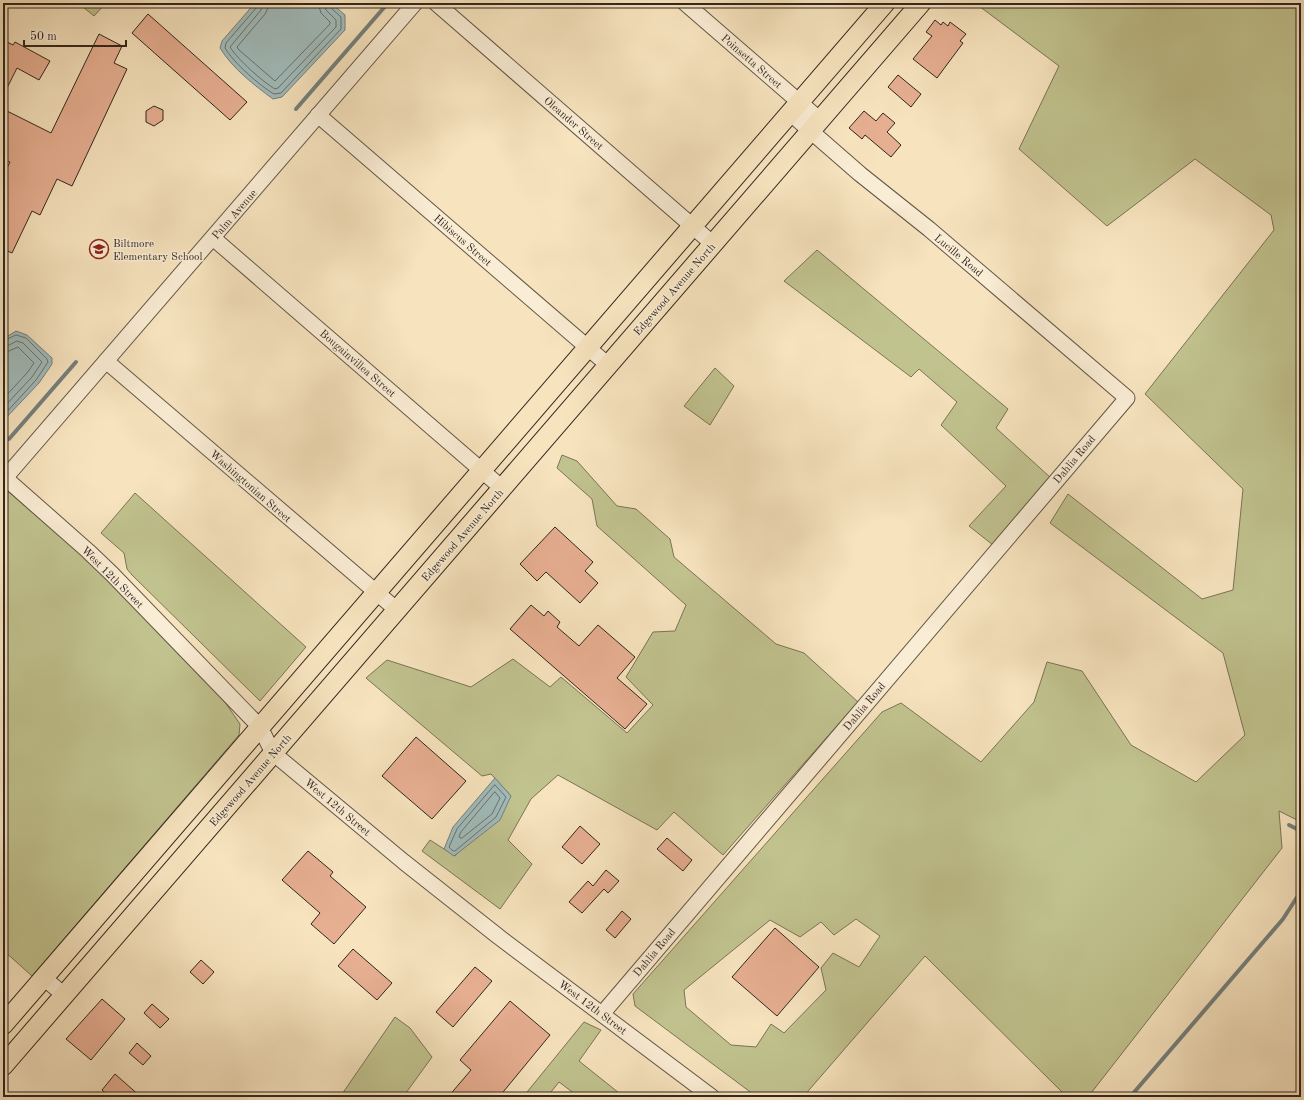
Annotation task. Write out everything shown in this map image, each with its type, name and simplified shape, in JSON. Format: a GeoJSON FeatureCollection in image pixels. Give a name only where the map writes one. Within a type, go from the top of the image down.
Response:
{"type":"FeatureCollection","features":[{"type":"Feature","properties":{"kind":"main road"},"geometry":{"type":"LineString","coordinates":[[3,1025],[885,3]]}},
{"type":"Feature","properties":{"kind":"main road","name":"Edgewood Avenue North"},"geometry":{"type":"LineString","coordinates":[[3,1066],[921,3]]}},
{"type":"Feature","properties":{"kind":"street","name":"Palm Avenue"},"geometry":{"type":"LineString","coordinates":[[4,477],[213,238],[415,3]]}},
{"type":"Feature","properties":{"kind":"street","name":"Oleander Street"},"geometry":{"type":"LineString","coordinates":[[436,3],[713,244]]}},
{"type":"Feature","properties":{"kind":"street","name":"Poinsetta Street"},"geometry":{"type":"LineString","coordinates":[[685,3],[795,108]]}},
{"type":"Feature","properties":{"kind":"street","name":"Lucille Road"},"geometry":{"type":"LineString","coordinates":[[795,108],[929,229],[1127,398]]}},
{"type":"Feature","properties":{"kind":"street","name":"Hibiscus Street"},"geometry":{"type":"LineString","coordinates":[[318,115],[608,365]]}},
{"type":"Feature","properties":{"kind":"street","name":"Bougainvillea Street"},"geometry":{"type":"LineString","coordinates":[[213,238],[502,488]]}},
{"type":"Feature","properties":{"kind":"street","name":"Washingtonian Street"},"geometry":{"type":"LineString","coordinates":[[106,361],[397,610]]}},
{"type":"Feature","properties":{"kind":"street","name":"Dahlia Road"},"geometry":{"type":"LineString","coordinates":[[602,1014],[1127,398]]}},
{"type":"Feature","properties":{"kind":"street","name":"West 12th Street"},"geometry":{"type":"LineString","coordinates":[[4,477],[112,574],[260,727],[273,753],[404,862],[499,937],[712,1097]]}},
{"type":"Feature","properties":{"kind":"street"},"geometry":{"type":"LineString","coordinates":[[44,978],[64,995]]}},
{"type":"Feature","properties":{"kind":"green space"},"geometry":{"type":"Polygon","coordinates":[[[78,3],[106,3],[94,16],[78,3]]]}},
{"type":"Feature","properties":{"kind":"green space"},"geometry":{"type":"Polygon","coordinates":[[[975,3],[1301,3],[1301,822],[1279,811],[1282,848],[1088,1097],[1065,1095],[925,956],[803,1097],[757,1097],[635,1006],[633,994],[882,712],[901,703],[981,762],[1034,702],[1047,662],[1082,671],[1131,745],[1196,782],[1245,735],[1223,653],[1050,523],[1068,494],[1202,599],[1233,590],[1243,489],[1145,394],[1274,230],[1271,215],[1195,159],[1107,226],[1019,149],[1059,66],[975,3]],[[856,919],[834,935],[821,922],[800,937],[770,920],[684,990],[686,1007],[731,1045],[756,1047],[771,1024],[784,1033],[826,990],[821,968],[833,953],[859,967],[880,936],[856,919]]]}},
{"type":"Feature","properties":{"kind":"green space"},"geometry":{"type":"Polygon","coordinates":[[[817,250],[1008,409],[996,428],[1051,478],[993,545],[969,526],[1006,486],[941,425],[957,402],[919,369],[911,377],[784,281],[817,250]]]}},
{"type":"Feature","properties":{"kind":"green space"},"geometry":{"type":"Polygon","coordinates":[[[715,368],[734,386],[710,425],[684,406],[715,368]]]}},
{"type":"Feature","properties":{"kind":"green space"},"geometry":{"type":"Polygon","coordinates":[[[562,455],[577,461],[617,506],[636,509],[670,539],[674,557],[776,644],[804,653],[858,702],[723,855],[674,812],[657,830],[558,775],[531,799],[508,840],[532,864],[500,909],[422,851],[430,840],[455,856],[511,796],[491,774],[482,776],[366,678],[387,660],[471,687],[513,659],[550,687],[561,677],[627,733],[653,705],[626,677],[653,632],[675,631],[686,605],[597,526],[592,499],[557,468],[562,455]]]}},
{"type":"Feature","properties":{"kind":"green space"},"geometry":{"type":"Polygon","coordinates":[[[3,487],[85,558],[137,608],[218,692],[240,724],[239,735],[32,976],[3,950],[3,487]]]}},
{"type":"Feature","properties":{"kind":"green space"},"geometry":{"type":"Polygon","coordinates":[[[135,493],[306,647],[260,701],[132,575],[127,569],[124,553],[101,533],[135,493]]]}},
{"type":"Feature","properties":{"kind":"green space"},"geometry":{"type":"Polygon","coordinates":[[[395,1017],[410,1028],[432,1057],[403,1097],[340,1097],[395,1017]]]}},
{"type":"Feature","properties":{"kind":"green space"},"geometry":{"type":"Polygon","coordinates":[[[584,1022],[601,1030],[579,1061],[619,1093],[616,1097],[579,1097],[559,1082],[547,1097],[523,1097],[584,1022]]]}},
{"type":"Feature","properties":{"kind":"water"},"geometry":{"type":"Polygon","coordinates":[[[255,3],[331,3],[345,15],[345,30],[282,97],[273,99],[259,88],[237,70],[220,48],[222,41],[255,3]]]}},
{"type":"Feature","properties":{"kind":"water"},"geometry":{"type":"Polygon","coordinates":[[[16,331],[27,335],[52,358],[52,364],[39,383],[3,421],[3,339],[16,331]]]}},
{"type":"Feature","properties":{"kind":"water"},"geometry":{"type":"Polygon","coordinates":[[[495,778],[511,796],[500,820],[454,856],[444,849],[453,827],[495,778]]]}},
{"type":"Feature","properties":{"kind":"building"},"geometry":{"type":"Polygon","coordinates":[[[148,14],[247,102],[230,120],[132,33],[148,14]]]}},
{"type":"Feature","properties":{"kind":"building"},"geometry":{"type":"Polygon","coordinates":[[[935,20],[941,25],[943,22],[948,26],[950,22],[966,34],[960,41],[963,43],[937,78],[913,59],[932,36],[926,32],[935,20]]]}},
{"type":"Feature","properties":{"kind":"building"},"geometry":{"type":"Polygon","coordinates":[[[99,34],[122,46],[114,63],[127,69],[72,186],[57,179],[40,215],[32,211],[12,253],[3,249],[3,182],[7,174],[5,172],[10,162],[3,159],[3,109],[51,133],[99,34]]]}},
{"type":"Feature","properties":{"kind":"building"},"geometry":{"type":"Polygon","coordinates":[[[3,40],[13,45],[15,42],[50,61],[39,80],[17,68],[3,96],[3,40]]]}},
{"type":"Feature","properties":{"kind":"building"},"geometry":{"type":"Polygon","coordinates":[[[898,75],[921,94],[911,107],[888,87],[898,75]]]}},
{"type":"Feature","properties":{"kind":"building"},"geometry":{"type":"Polygon","coordinates":[[[154,106],[163,110],[163,120],[154,126],[146,122],[146,111],[154,106]]]}},
{"type":"Feature","properties":{"kind":"building"},"geometry":{"type":"Polygon","coordinates":[[[864,111],[876,121],[883,113],[895,123],[887,132],[901,145],[891,157],[865,135],[862,139],[849,128],[864,111]]]}},
{"type":"Feature","properties":{"kind":"building"},"geometry":{"type":"Polygon","coordinates":[[[555,527],[593,562],[585,571],[598,583],[580,603],[546,572],[537,581],[520,564],[555,527]]]}},
{"type":"Feature","properties":{"kind":"building"},"geometry":{"type":"Polygon","coordinates":[[[531,605],[544,616],[548,611],[560,622],[557,627],[579,646],[598,625],[635,657],[617,678],[647,704],[625,729],[510,629],[531,605]]]}},
{"type":"Feature","properties":{"kind":"building"},"geometry":{"type":"Polygon","coordinates":[[[416,737],[466,781],[432,819],[382,776],[416,737]]]}},
{"type":"Feature","properties":{"kind":"building"},"geometry":{"type":"Polygon","coordinates":[[[580,826],[600,844],[582,864],[562,847],[580,826]]]}},
{"type":"Feature","properties":{"kind":"building"},"geometry":{"type":"Polygon","coordinates":[[[667,838],[692,860],[683,871],[657,849],[667,838]]]}},
{"type":"Feature","properties":{"kind":"building"},"geometry":{"type":"Polygon","coordinates":[[[308,851],[333,872],[330,876],[366,907],[334,944],[311,924],[320,913],[282,880],[308,851]]]}},
{"type":"Feature","properties":{"kind":"building"},"geometry":{"type":"Polygon","coordinates":[[[606,870],[619,881],[608,893],[604,889],[582,913],[569,902],[588,881],[593,886],[606,870]]]}},
{"type":"Feature","properties":{"kind":"building"},"geometry":{"type":"Polygon","coordinates":[[[622,911],[631,919],[615,938],[606,930],[622,911]]]}},
{"type":"Feature","properties":{"kind":"building"},"geometry":{"type":"Polygon","coordinates":[[[775,928],[819,967],[777,1016],[732,977],[775,928]]]}},
{"type":"Feature","properties":{"kind":"building"},"geometry":{"type":"Polygon","coordinates":[[[353,949],[392,983],[377,1000],[338,966],[353,949]]]}},
{"type":"Feature","properties":{"kind":"building"},"geometry":{"type":"Polygon","coordinates":[[[201,960],[214,972],[203,984],[190,972],[201,960]]]}},
{"type":"Feature","properties":{"kind":"building"},"geometry":{"type":"Polygon","coordinates":[[[475,967],[492,981],[453,1027],[436,1012],[475,967]]]}},
{"type":"Feature","properties":{"kind":"building"},"geometry":{"type":"Polygon","coordinates":[[[102,999],[125,1019],[91,1060],[66,1039],[102,999]]]}},
{"type":"Feature","properties":{"kind":"building"},"geometry":{"type":"Polygon","coordinates":[[[510,1001],[550,1035],[499,1097],[448,1097],[471,1070],[460,1060],[510,1001]]]}},
{"type":"Feature","properties":{"kind":"building"},"geometry":{"type":"Polygon","coordinates":[[[152,1004],[169,1019],[160,1028],[144,1013],[152,1004]]]}},
{"type":"Feature","properties":{"kind":"building"},"geometry":{"type":"Polygon","coordinates":[[[137,1043],[151,1056],[143,1065],[129,1053],[137,1043]]]}},
{"type":"Feature","properties":{"kind":"building"},"geometry":{"type":"Polygon","coordinates":[[[115,1074],[141,1097],[110,1097],[102,1090],[115,1074]]]}},
{"type":"Feature","properties":{"kind":"waterway"},"geometry":{"type":"LineString","coordinates":[[296,109],[388,3]]}},
{"type":"Feature","properties":{"kind":"waterway"},"geometry":{"type":"LineString","coordinates":[[9,439],[76,362]]}},
{"type":"Feature","properties":{"kind":"waterway"},"geometry":{"type":"LineString","coordinates":[[1289,825],[1301,831]]}},
{"type":"Feature","properties":{"kind":"waterway"},"geometry":{"type":"LineString","coordinates":[[1130,1097],[1283,919],[1301,891]]}},
{"type":"Feature","properties":{"kind":"place","name":"Biltmore Elementary School"},"geometry":{"type":"Point","coordinates":[99,249]}}]}
